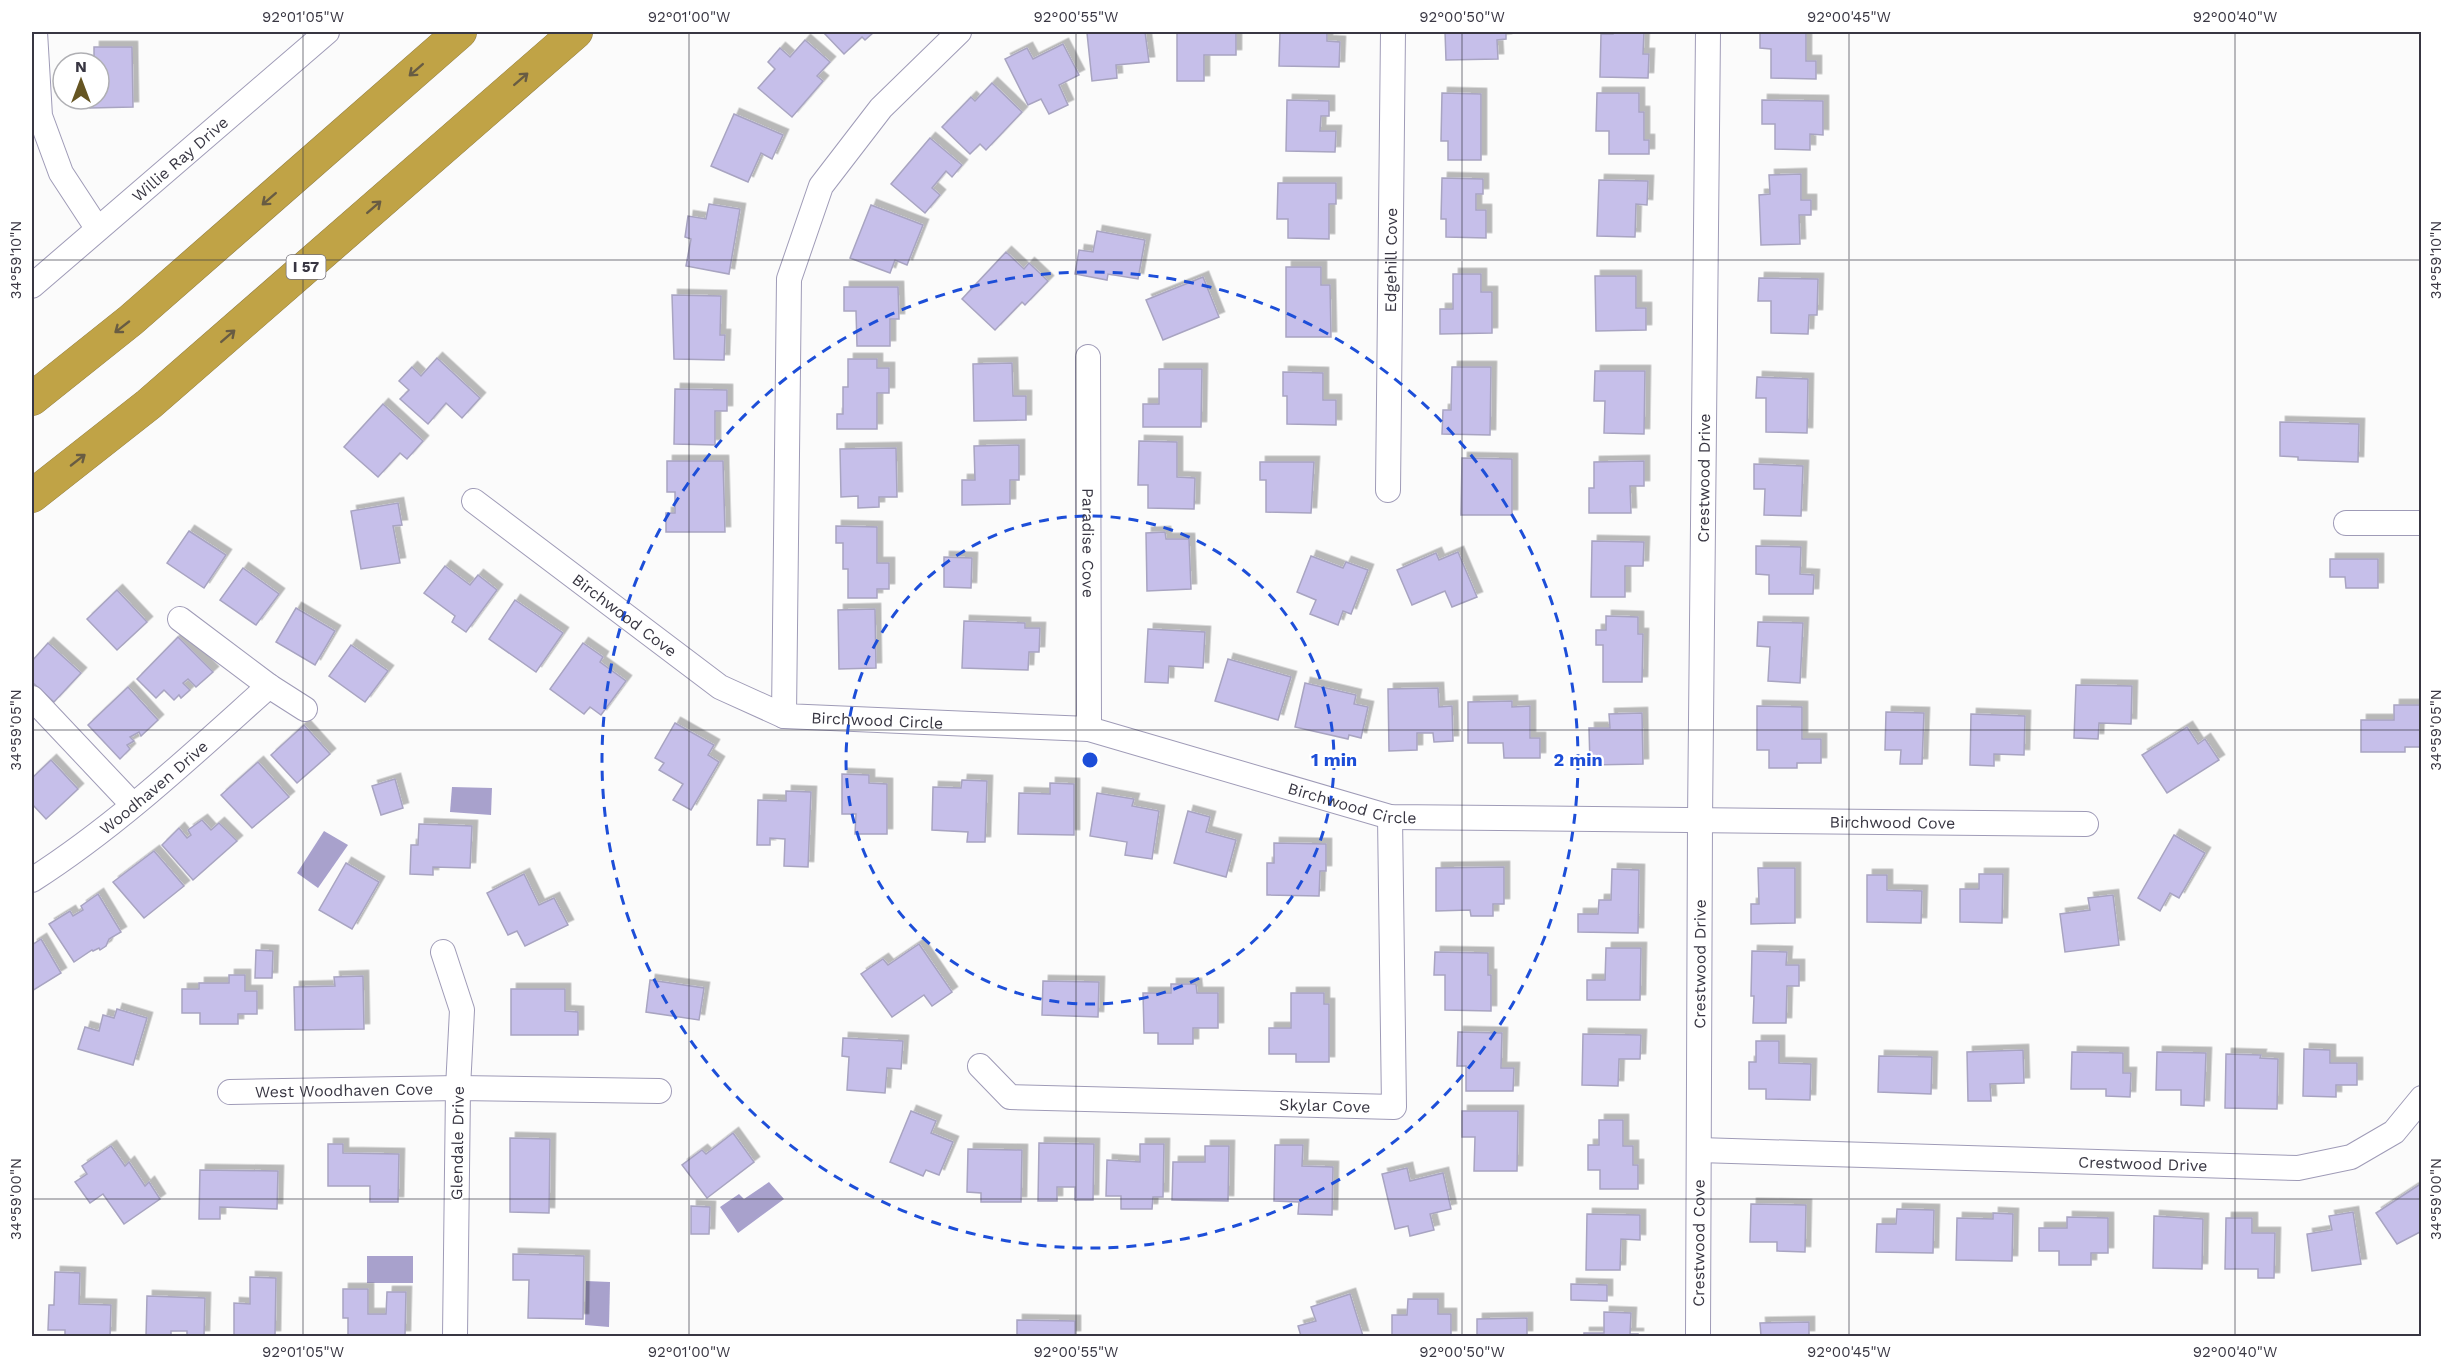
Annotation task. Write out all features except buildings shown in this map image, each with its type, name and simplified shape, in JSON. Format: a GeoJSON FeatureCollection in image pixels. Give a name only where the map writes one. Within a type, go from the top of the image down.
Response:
{"type":"FeatureCollection","features":[{"type":"Feature","properties":{"kind":"highway"},"geometry":{"type":"LineString","coordinates":[[32,399],[131,320],[460,32]]}},
{"type":"Feature","properties":{"kind":"highway","name":"I 57"},"geometry":{"type":"LineString","coordinates":[[32,496],[149,404],[576,32]]}},
{"type":"Feature","properties":{"kind":"street"},"geometry":{"type":"LineString","coordinates":[[35,32],[40,116],[61,173],[97,228]]}},
{"type":"Feature","properties":{"kind":"street","name":"Willie Ray Drive"},"geometry":{"type":"LineString","coordinates":[[32,286],[327,32]]}},
{"type":"Feature","properties":{"kind":"street"},"geometry":{"type":"LineString","coordinates":[[784,716],[789,279],[821,186],[881,108],[959,32]]}},
{"type":"Feature","properties":{"kind":"street","name":"Edgehill Cove"},"geometry":{"type":"LineString","coordinates":[[1388,490],[1393,32]]}},
{"type":"Feature","properties":{"kind":"street","name":"Crestwood Drive"},"geometry":{"type":"LineString","coordinates":[[1708,32],[1699,1150],[2298,1168],[2350,1157],[2394,1132],[2421,1098]]}},
{"type":"Feature","properties":{"kind":"street","name":"Paradise Cove"},"geometry":{"type":"LineString","coordinates":[[1088,357],[1089,729]]}},
{"type":"Feature","properties":{"kind":"street","name":"Birchwood Cove"},"geometry":{"type":"LineString","coordinates":[[474,501],[720,687],[784,716]]}},
{"type":"Feature","properties":{"kind":"street"},"geometry":{"type":"LineString","coordinates":[[2346,523],[2421,523]]}},
{"type":"Feature","properties":{"kind":"street"},"geometry":{"type":"LineString","coordinates":[[180,619],[305,710]]}},
{"type":"Feature","properties":{"kind":"street","name":"Woodhaven Drive"},"geometry":{"type":"LineString","coordinates":[[32,880],[88,842],[269,686]]}},
{"type":"Feature","properties":{"kind":"street"},"geometry":{"type":"LineString","coordinates":[[32,698],[133,805]]}},
{"type":"Feature","properties":{"kind":"street","name":"Birchwood Circle"},"geometry":{"type":"LineString","coordinates":[[784,716],[1089,729],[1390,817],[1700,820]]}},
{"type":"Feature","properties":{"kind":"street","name":"Skylar Cove"},"geometry":{"type":"LineString","coordinates":[[980,1066],[1010,1097],[1394,1107],[1390,817]]}},
{"type":"Feature","properties":{"kind":"street","name":"Birchwood Cove"},"geometry":{"type":"LineString","coordinates":[[1700,820],[2086,824]]}},
{"type":"Feature","properties":{"kind":"street","name":"Glendale Drive"},"geometry":{"type":"LineString","coordinates":[[443,952],[462,1010],[458,1088],[455,1336]]}},
{"type":"Feature","properties":{"kind":"street","name":"West Woodhaven Cove"},"geometry":{"type":"LineString","coordinates":[[230,1092],[458,1088],[659,1090]]}},
{"type":"Feature","properties":{"kind":"street","name":"Crestwood Cove"},"geometry":{"type":"LineString","coordinates":[[1698,1336],[1699,1150]]}},
{"type":"Feature","properties":{"kind":"shaded area"},"geometry":{"type":"Polygon","coordinates":[[[452,787],[492,788],[491,815],[450,812],[452,787]]]}},
{"type":"Feature","properties":{"kind":"shaded area"},"geometry":{"type":"Polygon","coordinates":[[[324,831],[348,845],[318,888],[297,873],[324,831]]]}},
{"type":"Feature","properties":{"kind":"shaded area"},"geometry":{"type":"Polygon","coordinates":[[[769,1182],[784,1199],[738,1233],[720,1207],[739,1194],[744,1199],[769,1182]]]}},
{"type":"Feature","properties":{"kind":"shaded area"},"geometry":{"type":"Polygon","coordinates":[[[367,1256],[413,1256],[413,1283],[367,1283],[367,1256]]]}},
{"type":"Feature","properties":{"kind":"shaded area"},"geometry":{"type":"Polygon","coordinates":[[[586,1281],[610,1282],[609,1327],[585,1325],[586,1281]]]}}]}
